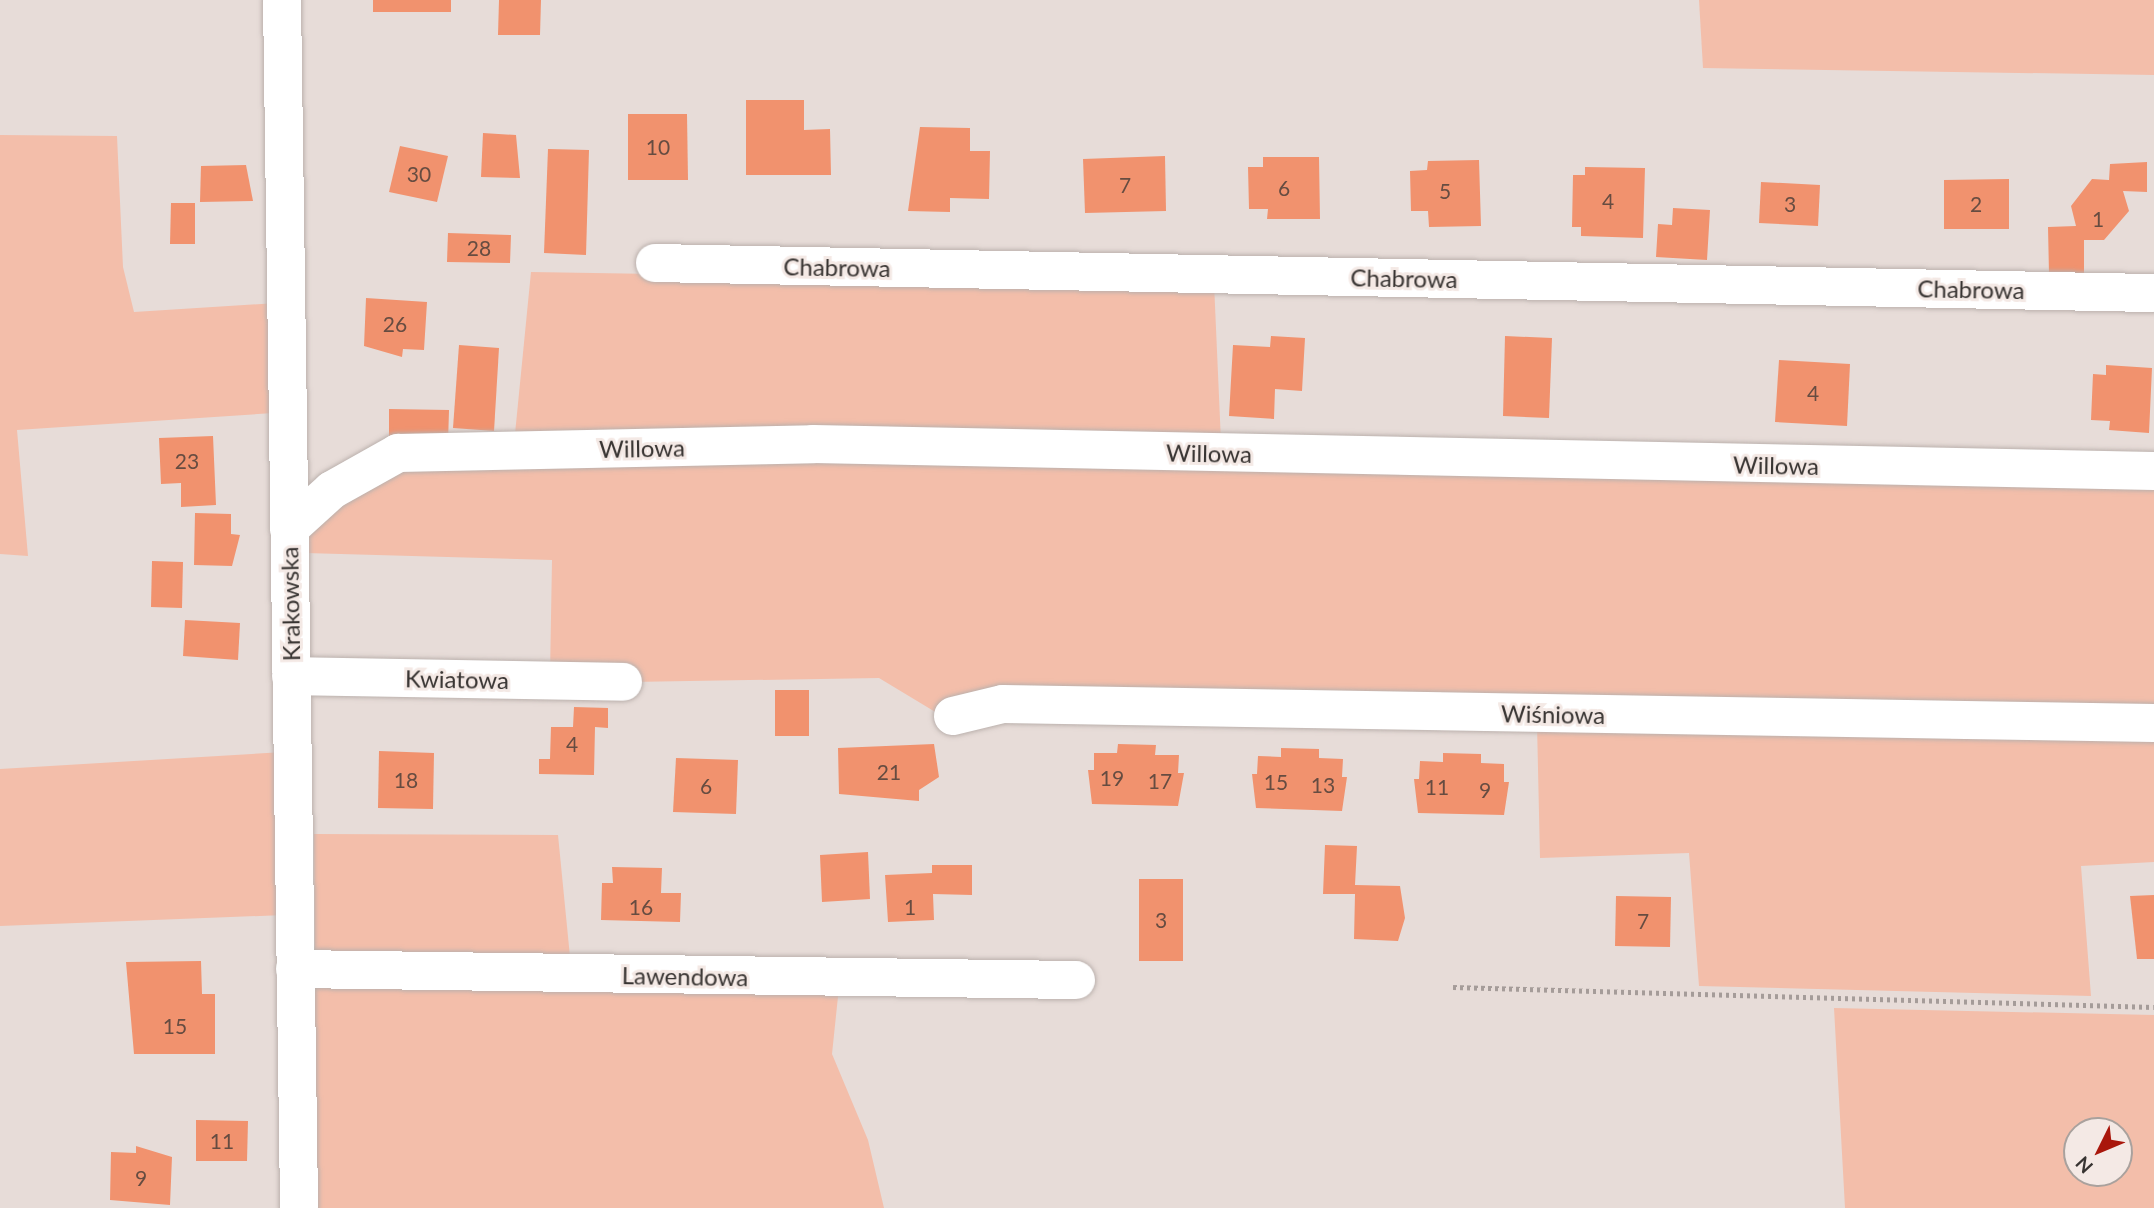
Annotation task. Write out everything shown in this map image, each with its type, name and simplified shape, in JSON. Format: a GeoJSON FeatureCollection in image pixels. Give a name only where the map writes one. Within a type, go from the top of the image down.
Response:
{"type":"FeatureCollection","features":[{"type":"Feature","properties":{"kind":"street","name":"Krakowska"},"geometry":{"type":"LineString","coordinates":[[282,0],[299,1208]]}},
{"type":"Feature","properties":{"kind":"street","name":"Chabrowa"},"geometry":{"type":"LineString","coordinates":[[655,263],[2154,293]]}},
{"type":"Feature","properties":{"kind":"street","name":"Willowa"},"geometry":{"type":"LineString","coordinates":[[289,529],[332,490],[398,453],[813,444],[2154,471]]}},
{"type":"Feature","properties":{"kind":"street","name":"Kwiatowa"},"geometry":{"type":"LineString","coordinates":[[291,676],[622,682]]}},
{"type":"Feature","properties":{"kind":"street","name":"Wiśniowa"},"geometry":{"type":"LineString","coordinates":[[953,716],[1003,704],[2154,723]]}},
{"type":"Feature","properties":{"kind":"street","name":"Lawendowa"},"geometry":{"type":"LineString","coordinates":[[295,968],[1076,981]]}},
{"type":"Feature","properties":{"kind":"path"},"geometry":{"type":"LineString","coordinates":[[1453,987],[2154,1007]]}},
{"type":"Feature","properties":{"kind":"shaded area"},"geometry":{"type":"Polygon","coordinates":[[[1699,0],[2154,0],[2154,75],[1703,68],[1699,0]]]}},
{"type":"Feature","properties":{"kind":"shaded area"},"geometry":{"type":"Polygon","coordinates":[[[0,135],[117,136],[123,267],[134,312],[277,303],[273,413],[17,430],[28,556],[0,554],[0,135]]]}},
{"type":"Feature","properties":{"kind":"shaded area"},"geometry":{"type":"Polygon","coordinates":[[[531,272],[1214,283],[1221,442],[514,444],[531,272]]]}},
{"type":"Feature","properties":{"kind":"shaded area"},"geometry":{"type":"Polygon","coordinates":[[[885,454],[2154,479],[2154,716],[937,713],[879,678],[630,682],[550,674],[552,560],[305,553],[305,526],[402,460],[885,454]]]}},
{"type":"Feature","properties":{"kind":"shaded area"},"geometry":{"type":"Polygon","coordinates":[[[1537,724],[2154,734],[2154,862],[2081,866],[2091,996],[1699,986],[1689,853],[1540,858],[1537,724]]]}},
{"type":"Feature","properties":{"kind":"shaded area"},"geometry":{"type":"Polygon","coordinates":[[[284,752],[284,915],[0,926],[0,769],[284,752]]]}},
{"type":"Feature","properties":{"kind":"shaded area"},"geometry":{"type":"Polygon","coordinates":[[[314,834],[558,835],[571,967],[315,961],[314,834]]]}},
{"type":"Feature","properties":{"kind":"shaded area"},"geometry":{"type":"Polygon","coordinates":[[[314,976],[839,987],[832,1054],[868,1140],[884,1208],[317,1208],[314,976]]]}},
{"type":"Feature","properties":{"kind":"shaded area"},"geometry":{"type":"Polygon","coordinates":[[[1834,1008],[2154,1015],[2154,1208],[1845,1208],[1834,1008]]]}},
{"type":"Feature","properties":{"kind":"building"},"geometry":{"type":"Polygon","coordinates":[[[373,0],[451,0],[451,12],[373,12],[373,0]]]}},
{"type":"Feature","properties":{"kind":"building"},"geometry":{"type":"Polygon","coordinates":[[[499,0],[541,0],[540,35],[498,35],[499,0]]]}},
{"type":"Feature","properties":{"kind":"building"},"geometry":{"type":"Polygon","coordinates":[[[746,100],[804,100],[804,130],[830,129],[831,175],[746,175],[746,100]]]}},
{"type":"Feature","properties":{"kind":"building"},"geometry":{"type":"Polygon","coordinates":[[[628,114],[687,114],[688,180],[628,180],[628,114]]]}},
{"type":"Feature","properties":{"kind":"building"},"geometry":{"type":"Polygon","coordinates":[[[920,127],[970,128],[970,151],[990,151],[989,199],[950,198],[950,212],[908,211],[920,127]]]}},
{"type":"Feature","properties":{"kind":"building"},"geometry":{"type":"Polygon","coordinates":[[[483,133],[516,135],[520,178],[481,177],[483,133]]]}},
{"type":"Feature","properties":{"kind":"building"},"geometry":{"type":"Polygon","coordinates":[[[400,146],[448,156],[437,202],[389,192],[400,146]]]}},
{"type":"Feature","properties":{"kind":"building"},"geometry":{"type":"Polygon","coordinates":[[[548,149],[589,150],[586,255],[544,253],[548,149]]]}},
{"type":"Feature","properties":{"kind":"building"},"geometry":{"type":"Polygon","coordinates":[[[1165,156],[1166,211],[1085,213],[1083,159],[1165,156]]]}},
{"type":"Feature","properties":{"kind":"building"},"geometry":{"type":"Polygon","coordinates":[[[1263,157],[1319,157],[1320,219],[1267,219],[1268,209],[1249,209],[1248,167],[1263,167],[1263,157]]]}},
{"type":"Feature","properties":{"kind":"building"},"geometry":{"type":"Polygon","coordinates":[[[1479,160],[1481,226],[1429,227],[1428,211],[1411,211],[1410,171],[1427,170],[1428,161],[1479,160]]]}},
{"type":"Feature","properties":{"kind":"building"},"geometry":{"type":"Polygon","coordinates":[[[2147,162],[2147,192],[2123,191],[2129,211],[2104,240],[2084,240],[2084,273],[2049,274],[2048,227],[2076,226],[2071,206],[2092,179],[2109,180],[2110,164],[2147,162]]]}},
{"type":"Feature","properties":{"kind":"building"},"geometry":{"type":"Polygon","coordinates":[[[246,165],[253,201],[200,202],[201,166],[246,165]]]}},
{"type":"Feature","properties":{"kind":"building"},"geometry":{"type":"Polygon","coordinates":[[[1585,167],[1645,168],[1643,238],[1581,236],[1581,227],[1572,227],[1573,175],[1585,175],[1585,167]]]}},
{"type":"Feature","properties":{"kind":"building"},"geometry":{"type":"Polygon","coordinates":[[[2009,179],[2009,229],[1944,229],[1944,180],[2009,179]]]}},
{"type":"Feature","properties":{"kind":"building"},"geometry":{"type":"Polygon","coordinates":[[[1761,182],[1820,185],[1818,226],[1759,223],[1761,182]]]}},
{"type":"Feature","properties":{"kind":"building"},"geometry":{"type":"Polygon","coordinates":[[[171,203],[195,203],[195,244],[170,244],[171,203]]]}},
{"type":"Feature","properties":{"kind":"building"},"geometry":{"type":"Polygon","coordinates":[[[1673,208],[1710,210],[1707,260],[1656,257],[1658,224],[1672,225],[1673,208]]]}},
{"type":"Feature","properties":{"kind":"building"},"geometry":{"type":"Polygon","coordinates":[[[448,233],[511,235],[510,263],[447,262],[448,233]]]}},
{"type":"Feature","properties":{"kind":"building"},"geometry":{"type":"Polygon","coordinates":[[[366,298],[427,302],[424,350],[403,349],[402,357],[364,346],[366,298]]]}},
{"type":"Feature","properties":{"kind":"building"},"geometry":{"type":"Polygon","coordinates":[[[1271,336],[1305,338],[1302,391],[1275,389],[1274,419],[1229,416],[1233,345],[1270,347],[1271,336]]]}},
{"type":"Feature","properties":{"kind":"building"},"geometry":{"type":"Polygon","coordinates":[[[1505,336],[1552,338],[1549,418],[1503,416],[1505,336]]]}},
{"type":"Feature","properties":{"kind":"building"},"geometry":{"type":"Polygon","coordinates":[[[459,345],[499,348],[494,431],[453,428],[459,345]]]}},
{"type":"Feature","properties":{"kind":"building"},"geometry":{"type":"Polygon","coordinates":[[[1779,360],[1850,364],[1847,426],[1775,422],[1779,360]]]}},
{"type":"Feature","properties":{"kind":"building"},"geometry":{"type":"Polygon","coordinates":[[[2106,365],[2152,368],[2149,433],[2109,430],[2110,421],[2091,420],[2093,374],[2106,375],[2106,365]]]}},
{"type":"Feature","properties":{"kind":"building"},"geometry":{"type":"Polygon","coordinates":[[[389,409],[449,410],[448,442],[389,441],[389,409]]]}},
{"type":"Feature","properties":{"kind":"building"},"geometry":{"type":"Polygon","coordinates":[[[213,436],[216,505],[181,507],[181,483],[161,484],[159,438],[213,436]]]}},
{"type":"Feature","properties":{"kind":"building"},"geometry":{"type":"Polygon","coordinates":[[[195,513],[231,514],[231,534],[240,535],[232,566],[194,565],[195,513]]]}},
{"type":"Feature","properties":{"kind":"building"},"geometry":{"type":"Polygon","coordinates":[[[152,561],[183,562],[182,608],[151,607],[152,561]]]}},
{"type":"Feature","properties":{"kind":"building"},"geometry":{"type":"Polygon","coordinates":[[[185,620],[240,623],[238,660],[183,656],[185,620]]]}},
{"type":"Feature","properties":{"kind":"building"},"geometry":{"type":"Polygon","coordinates":[[[775,690],[809,690],[809,736],[775,736],[775,690]]]}},
{"type":"Feature","properties":{"kind":"building"},"geometry":{"type":"Polygon","coordinates":[[[574,707],[608,708],[608,728],[595,727],[594,775],[539,774],[539,759],[550,759],[551,727],[573,727],[574,707]]]}},
{"type":"Feature","properties":{"kind":"building"},"geometry":{"type":"Polygon","coordinates":[[[934,744],[939,777],[919,790],[919,801],[839,794],[838,748],[934,744]]]}},
{"type":"Feature","properties":{"kind":"building"},"geometry":{"type":"Polygon","coordinates":[[[1118,744],[1156,745],[1155,755],[1179,755],[1178,773],[1184,773],[1178,806],[1092,804],[1088,770],[1094,770],[1094,753],[1117,753],[1118,744]]]}},
{"type":"Feature","properties":{"kind":"building"},"geometry":{"type":"Polygon","coordinates":[[[1281,748],[1319,749],[1319,758],[1343,759],[1342,777],[1347,777],[1342,811],[1256,808],[1252,774],[1257,774],[1258,756],[1281,757],[1281,748]]]}},
{"type":"Feature","properties":{"kind":"building"},"geometry":{"type":"Polygon","coordinates":[[[379,751],[434,753],[433,809],[378,808],[379,751]]]}},
{"type":"Feature","properties":{"kind":"building"},"geometry":{"type":"Polygon","coordinates":[[[1443,753],[1481,754],[1481,763],[1504,764],[1504,782],[1509,782],[1504,815],[1418,813],[1414,779],[1419,779],[1420,761],[1443,762],[1443,753]]]}},
{"type":"Feature","properties":{"kind":"building"},"geometry":{"type":"Polygon","coordinates":[[[676,758],[738,760],[736,814],[673,812],[676,758]]]}},
{"type":"Feature","properties":{"kind":"building"},"geometry":{"type":"Polygon","coordinates":[[[1325,845],[1357,846],[1355,885],[1400,886],[1405,918],[1398,941],[1354,939],[1355,894],[1323,894],[1325,845]]]}},
{"type":"Feature","properties":{"kind":"building"},"geometry":{"type":"Polygon","coordinates":[[[868,852],[870,899],[822,902],[820,855],[868,852]]]}},
{"type":"Feature","properties":{"kind":"building"},"geometry":{"type":"Polygon","coordinates":[[[932,865],[972,865],[972,895],[933,894],[934,920],[888,922],[885,875],[932,873],[932,865]]]}},
{"type":"Feature","properties":{"kind":"building"},"geometry":{"type":"Polygon","coordinates":[[[612,867],[662,868],[661,893],[681,893],[680,922],[601,920],[602,883],[613,883],[612,867]]]}},
{"type":"Feature","properties":{"kind":"building"},"geometry":{"type":"Polygon","coordinates":[[[1139,879],[1183,879],[1183,961],[1139,961],[1139,879]]]}},
{"type":"Feature","properties":{"kind":"building"},"geometry":{"type":"Polygon","coordinates":[[[2154,895],[2154,959],[2137,959],[2130,896],[2154,895]]]}},
{"type":"Feature","properties":{"kind":"building"},"geometry":{"type":"Polygon","coordinates":[[[1616,896],[1671,897],[1670,947],[1615,946],[1616,896]]]}},
{"type":"Feature","properties":{"kind":"building"},"geometry":{"type":"Polygon","coordinates":[[[201,961],[202,994],[215,994],[215,1054],[134,1054],[126,962],[201,961]]]}},
{"type":"Feature","properties":{"kind":"building"},"geometry":{"type":"Polygon","coordinates":[[[196,1120],[248,1121],[247,1161],[196,1161],[196,1120]]]}},
{"type":"Feature","properties":{"kind":"building"},"geometry":{"type":"Polygon","coordinates":[[[136,1146],[172,1157],[170,1205],[110,1200],[111,1152],[136,1153],[136,1146]]]}}]}
